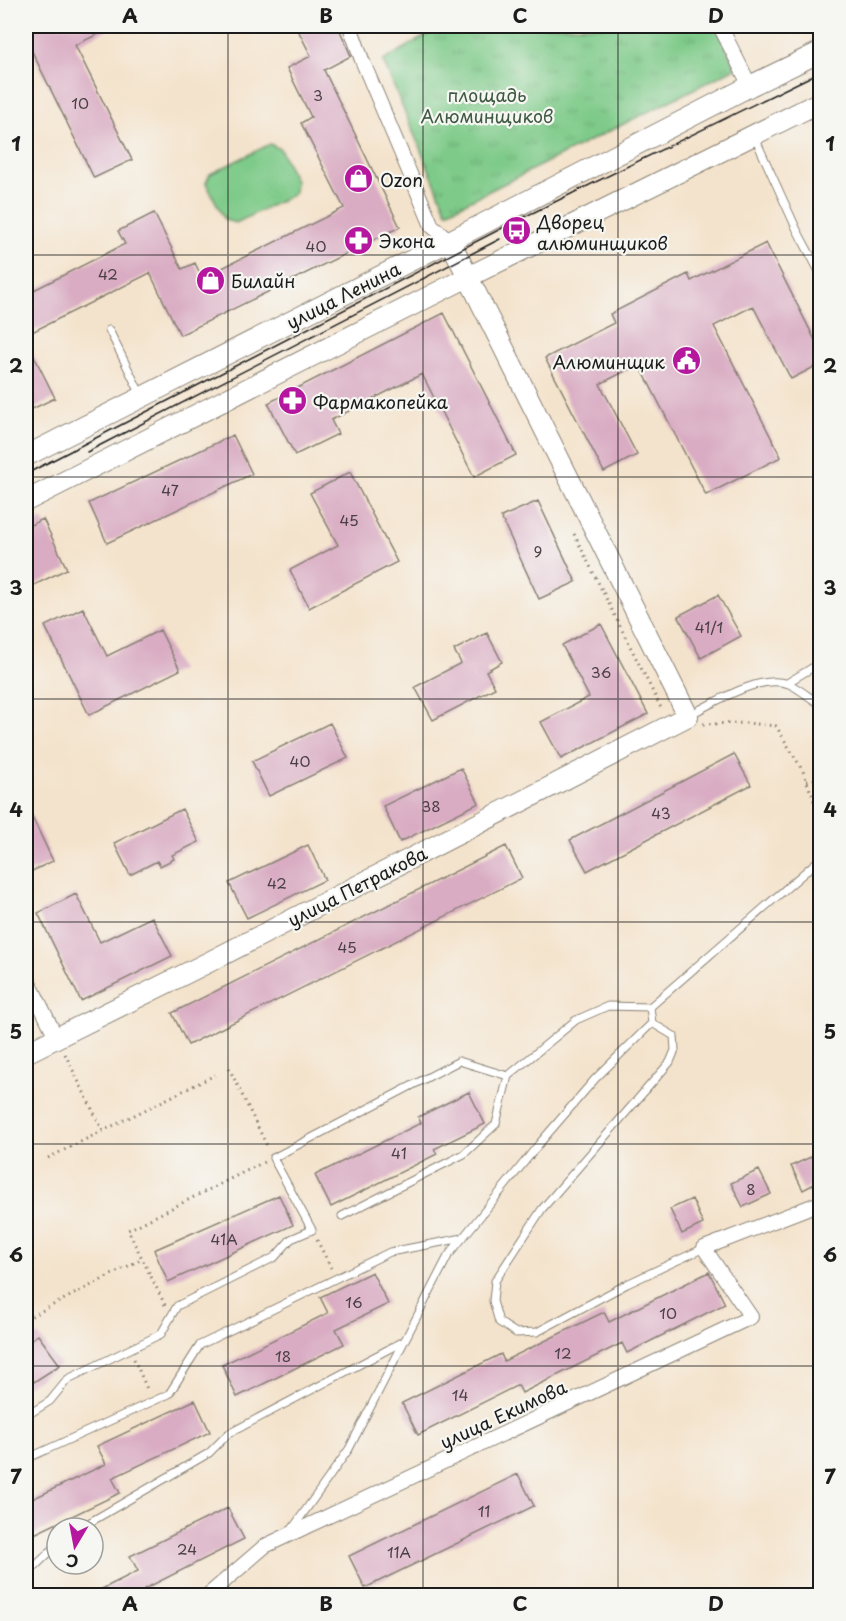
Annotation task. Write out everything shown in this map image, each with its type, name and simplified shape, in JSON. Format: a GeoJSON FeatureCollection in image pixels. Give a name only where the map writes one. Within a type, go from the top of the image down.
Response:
{"type":"FeatureCollection","features":[{"type":"Feature","properties":{"kind":"main road","name":"улица Ленина"},"geometry":{"type":"LineString","coordinates":[[26,456],[820,52]]}},
{"type":"Feature","properties":{"kind":"main road"},"geometry":{"type":"LineString","coordinates":[[26,501],[820,102]]}},
{"type":"Feature","properties":{"kind":"main road"},"geometry":{"type":"LineString","coordinates":[[450,241],[684,723]]}},
{"type":"Feature","properties":{"kind":"main road","name":"улица Петракова"},"geometry":{"type":"LineString","coordinates":[[26,1053],[684,723]]}},
{"type":"Feature","properties":{"kind":"street"},"geometry":{"type":"LineString","coordinates":[[350,26],[432,226],[450,241]]}},
{"type":"Feature","properties":{"kind":"street"},"geometry":{"type":"LineString","coordinates":[[720,26],[750,86]]}},
{"type":"Feature","properties":{"kind":"street"},"geometry":{"type":"LineString","coordinates":[[26,976],[56,1037]]}},
{"type":"Feature","properties":{"kind":"street"},"geometry":{"type":"LineString","coordinates":[[704,1248],[820,1203]]}},
{"type":"Feature","properties":{"kind":"street","name":"улица Екимова"},"geometry":{"type":"LineString","coordinates":[[207,1596],[265,1546],[751,1317],[704,1248]]}},
{"type":"Feature","properties":{"kind":"lane"},"geometry":{"type":"LineString","coordinates":[[754,136],[797,230],[820,273]]}},
{"type":"Feature","properties":{"kind":"lane"},"geometry":{"type":"LineString","coordinates":[[109,330],[142,398]]}},
{"type":"Feature","properties":{"kind":"lane"},"geometry":{"type":"LineString","coordinates":[[787,683],[820,663]]}},
{"type":"Feature","properties":{"kind":"lane"},"geometry":{"type":"LineString","coordinates":[[684,723],[742,688],[766,682],[787,683],[820,704]]}},
{"type":"Feature","properties":{"kind":"lane"},"geometry":{"type":"LineString","coordinates":[[342,1216],[464,1155],[496,1124],[508,1076],[576,1020],[608,1006],[650,1007],[820,859]]}},
{"type":"Feature","properties":{"kind":"lane"},"geometry":{"type":"LineString","coordinates":[[650,1007],[652,1023]]}},
{"type":"Feature","properties":{"kind":"lane"},"geometry":{"type":"LineString","coordinates":[[288,1535],[349,1449],[448,1256],[595,1079],[652,1023]]}},
{"type":"Feature","properties":{"kind":"lane"},"geometry":{"type":"LineString","coordinates":[[652,1023],[674,1036],[675,1050],[670,1062],[542,1209],[495,1281],[493,1301],[499,1322],[516,1333],[537,1332],[627,1284],[704,1248]]}},
{"type":"Feature","properties":{"kind":"lane"},"geometry":{"type":"LineString","coordinates":[[26,1416],[50,1401],[68,1379],[161,1334],[177,1306],[275,1257],[291,1239],[312,1230],[273,1158],[459,1061],[508,1076]]}},
{"type":"Feature","properties":{"kind":"lane"},"geometry":{"type":"LineString","coordinates":[[26,1459],[169,1394],[201,1345],[390,1252],[463,1238]]}},
{"type":"Feature","properties":{"kind":"lane"},"geometry":{"type":"LineString","coordinates":[[101,1516],[209,1453],[228,1434],[406,1340]]}},
{"type":"Feature","properties":{"kind":"lane"},"geometry":{"type":"LineString","coordinates":[[26,1575],[45,1557]]}},
{"type":"Feature","properties":{"kind":"path"},"geometry":{"type":"LineString","coordinates":[[570,525],[684,723],[776,726],[803,771],[818,812]]}},
{"type":"Feature","properties":{"kind":"path"},"geometry":{"type":"LineString","coordinates":[[807,781],[820,778]]}},
{"type":"Feature","properties":{"kind":"path"},"geometry":{"type":"LineString","coordinates":[[56,1037],[103,1131]]}},
{"type":"Feature","properties":{"kind":"path"},"geometry":{"type":"LineString","coordinates":[[171,1318],[128,1230],[273,1158],[229,1068]]}},
{"type":"Feature","properties":{"kind":"path"},"geometry":{"type":"LineString","coordinates":[[48,1158],[215,1075]]}},
{"type":"Feature","properties":{"kind":"path"},"geometry":{"type":"LineString","coordinates":[[312,1230],[336,1278]]}},
{"type":"Feature","properties":{"kind":"path"},"geometry":{"type":"LineString","coordinates":[[26,1319],[142,1259]]}},
{"type":"Feature","properties":{"kind":"path"},"geometry":{"type":"LineString","coordinates":[[130,1349],[153,1401]]}},
{"type":"Feature","properties":{"kind":"green space","name":"площадь Алюминщиков"},"geometry":{"type":"Polygon","coordinates":[[[442,26],[716,26],[736,68],[447,212],[383,61],[442,26]]]}},
{"type":"Feature","properties":{"kind":"green space"},"geometry":{"type":"Polygon","coordinates":[[[270,144],[280,149],[295,181],[294,194],[236,223],[225,220],[206,183],[210,174],[270,144]]]}},
{"type":"Feature","properties":{"kind":"building"},"geometry":{"type":"Polygon","coordinates":[[[26,26],[115,26],[75,45],[132,160],[94,178],[26,39],[26,26]]]}},
{"type":"Feature","properties":{"kind":"building"},"geometry":{"type":"Polygon","coordinates":[[[296,26],[338,26],[351,56],[324,70],[400,227],[180,335],[150,273],[26,335],[26,294],[125,244],[118,231],[154,213],[182,269],[195,263],[202,278],[344,208],[301,123],[311,117],[287,68],[311,56],[296,26]]]}},
{"type":"Feature","properties":{"kind":"building"},"geometry":{"type":"Polygon","coordinates":[[[766,243],[820,350],[820,364],[791,379],[753,306],[714,326],[781,457],[706,495],[639,364],[600,384],[637,455],[604,472],[545,358],[614,323],[610,314],[688,274],[691,281],[766,243]]]}},
{"type":"Feature","properties":{"kind":"building"},"geometry":{"type":"Polygon","coordinates":[[[444,313],[516,455],[474,477],[422,374],[331,420],[338,434],[295,455],[268,403],[444,313]]]}},
{"type":"Feature","properties":{"kind":"building"},"geometry":{"type":"Polygon","coordinates":[[[26,340],[55,398],[26,412],[26,340]]]}},
{"type":"Feature","properties":{"kind":"building"},"geometry":{"type":"Polygon","coordinates":[[[233,435],[252,474],[107,543],[89,503],[233,435]]]}},
{"type":"Feature","properties":{"kind":"building"},"geometry":{"type":"Polygon","coordinates":[[[350,472],[397,562],[309,608],[290,570],[338,545],[310,493],[350,472]]]}},
{"type":"Feature","properties":{"kind":"building"},"geometry":{"type":"Polygon","coordinates":[[[538,501],[576,582],[539,599],[501,517],[538,501]]]}},
{"type":"Feature","properties":{"kind":"building"},"geometry":{"type":"Polygon","coordinates":[[[43,519],[67,569],[26,589],[26,527],[43,519]]]}},
{"type":"Feature","properties":{"kind":"building"},"geometry":{"type":"Polygon","coordinates":[[[718,595],[741,636],[701,658],[678,616],[718,595]]]}},
{"type":"Feature","properties":{"kind":"building"},"geometry":{"type":"Polygon","coordinates":[[[83,608],[107,656],[160,630],[180,670],[89,715],[45,626],[83,608]]]}},
{"type":"Feature","properties":{"kind":"building"},"geometry":{"type":"Polygon","coordinates":[[[601,624],[648,714],[561,759],[541,722],[589,697],[562,645],[601,624]]]}},
{"type":"Feature","properties":{"kind":"building"},"geometry":{"type":"Polygon","coordinates":[[[487,633],[502,662],[486,671],[495,688],[433,720],[415,687],[461,663],[454,650],[487,633]]]}},
{"type":"Feature","properties":{"kind":"building"},"geometry":{"type":"Polygon","coordinates":[[[330,723],[348,758],[269,796],[252,761],[330,723]]]}},
{"type":"Feature","properties":{"kind":"building"},"geometry":{"type":"Polygon","coordinates":[[[734,754],[751,785],[587,871],[570,840],[734,754]]]}},
{"type":"Feature","properties":{"kind":"building"},"geometry":{"type":"Polygon","coordinates":[[[461,768],[479,803],[400,842],[383,806],[461,768]]]}},
{"type":"Feature","properties":{"kind":"building"},"geometry":{"type":"Polygon","coordinates":[[[26,804],[53,861],[26,874],[26,804]]]}},
{"type":"Feature","properties":{"kind":"building"},"geometry":{"type":"Polygon","coordinates":[[[182,809],[199,842],[172,855],[174,859],[160,866],[157,861],[130,875],[114,843],[182,809]]]}},
{"type":"Feature","properties":{"kind":"building"},"geometry":{"type":"Polygon","coordinates":[[[308,845],[325,880],[247,918],[229,883],[308,845]]]}},
{"type":"Feature","properties":{"kind":"building"},"geometry":{"type":"Polygon","coordinates":[[[506,846],[522,878],[188,1045],[172,1013],[506,846]]]}},
{"type":"Feature","properties":{"kind":"building"},"geometry":{"type":"Polygon","coordinates":[[[76,894],[100,942],[152,917],[172,956],[81,1001],[38,913],[76,894]]]}},
{"type":"Feature","properties":{"kind":"building"},"geometry":{"type":"Polygon","coordinates":[[[469,1092],[485,1124],[434,1149],[437,1154],[331,1207],[315,1175],[421,1123],[418,1117],[469,1092]]]}},
{"type":"Feature","properties":{"kind":"building"},"geometry":{"type":"Polygon","coordinates":[[[815,1155],[820,1166],[820,1181],[803,1190],[791,1166],[815,1155]]]}},
{"type":"Feature","properties":{"kind":"building"},"geometry":{"type":"Polygon","coordinates":[[[759,1170],[771,1194],[743,1207],[731,1183],[759,1170]]]}},
{"type":"Feature","properties":{"kind":"building"},"geometry":{"type":"Polygon","coordinates":[[[279,1195],[293,1225],[168,1282],[154,1250],[279,1195]]]}},
{"type":"Feature","properties":{"kind":"building"},"geometry":{"type":"Polygon","coordinates":[[[692,1199],[703,1224],[682,1234],[670,1209],[692,1199]]]}},
{"type":"Feature","properties":{"kind":"building"},"geometry":{"type":"Polygon","coordinates":[[[372,1272],[388,1304],[336,1329],[344,1344],[237,1397],[222,1365],[328,1313],[320,1297],[372,1272]]]}},
{"type":"Feature","properties":{"kind":"building"},"geometry":{"type":"Polygon","coordinates":[[[709,1272],[725,1304],[627,1353],[622,1343],[522,1393],[518,1385],[418,1435],[402,1403],[501,1354],[504,1361],[604,1312],[609,1322],[709,1272]]]}},
{"type":"Feature","properties":{"kind":"building"},"geometry":{"type":"Polygon","coordinates":[[[38,1335],[60,1365],[26,1387],[26,1343],[38,1335]]]}},
{"type":"Feature","properties":{"kind":"building"},"geometry":{"type":"Polygon","coordinates":[[[195,1400],[210,1432],[112,1478],[120,1493],[72,1516],[45,1516],[45,1529],[26,1538],[26,1502],[106,1464],[97,1446],[195,1400]]]}},
{"type":"Feature","properties":{"kind":"building"},"geometry":{"type":"Polygon","coordinates":[[[518,1474],[534,1506],[365,1588],[349,1556],[518,1474]]]}},
{"type":"Feature","properties":{"kind":"building"},"geometry":{"type":"Polygon","coordinates":[[[228,1508],[244,1539],[144,1589],[147,1596],[88,1596],[138,1571],[130,1556],[228,1508]]]}},
{"type":"Feature","properties":{"kind":"tram line"},"geometry":{"type":"LineString","coordinates":[[26,474],[514,222],[820,72]]}},
{"type":"Feature","properties":{"kind":"tram line"},"geometry":{"type":"LineString","coordinates":[[87,452],[500,239]]}},
{"type":"Feature","properties":{"kind":"place","name":"Ozon"},"geometry":{"type":"Point","coordinates":[359,179]}},
{"type":"Feature","properties":{"kind":"place","name":"Дворец алюминщиков"},"geometry":{"type":"Point","coordinates":[516,231]}},
{"type":"Feature","properties":{"kind":"place","name":"Экона"},"geometry":{"type":"Point","coordinates":[358,240]}},
{"type":"Feature","properties":{"kind":"place","name":"Билайн"},"geometry":{"type":"Point","coordinates":[210,280]}},
{"type":"Feature","properties":{"kind":"place","name":"Алюминщик"},"geometry":{"type":"Point","coordinates":[686,361]}},
{"type":"Feature","properties":{"kind":"place","name":"Фармакопейка"},"geometry":{"type":"Point","coordinates":[292,401]}}]}
